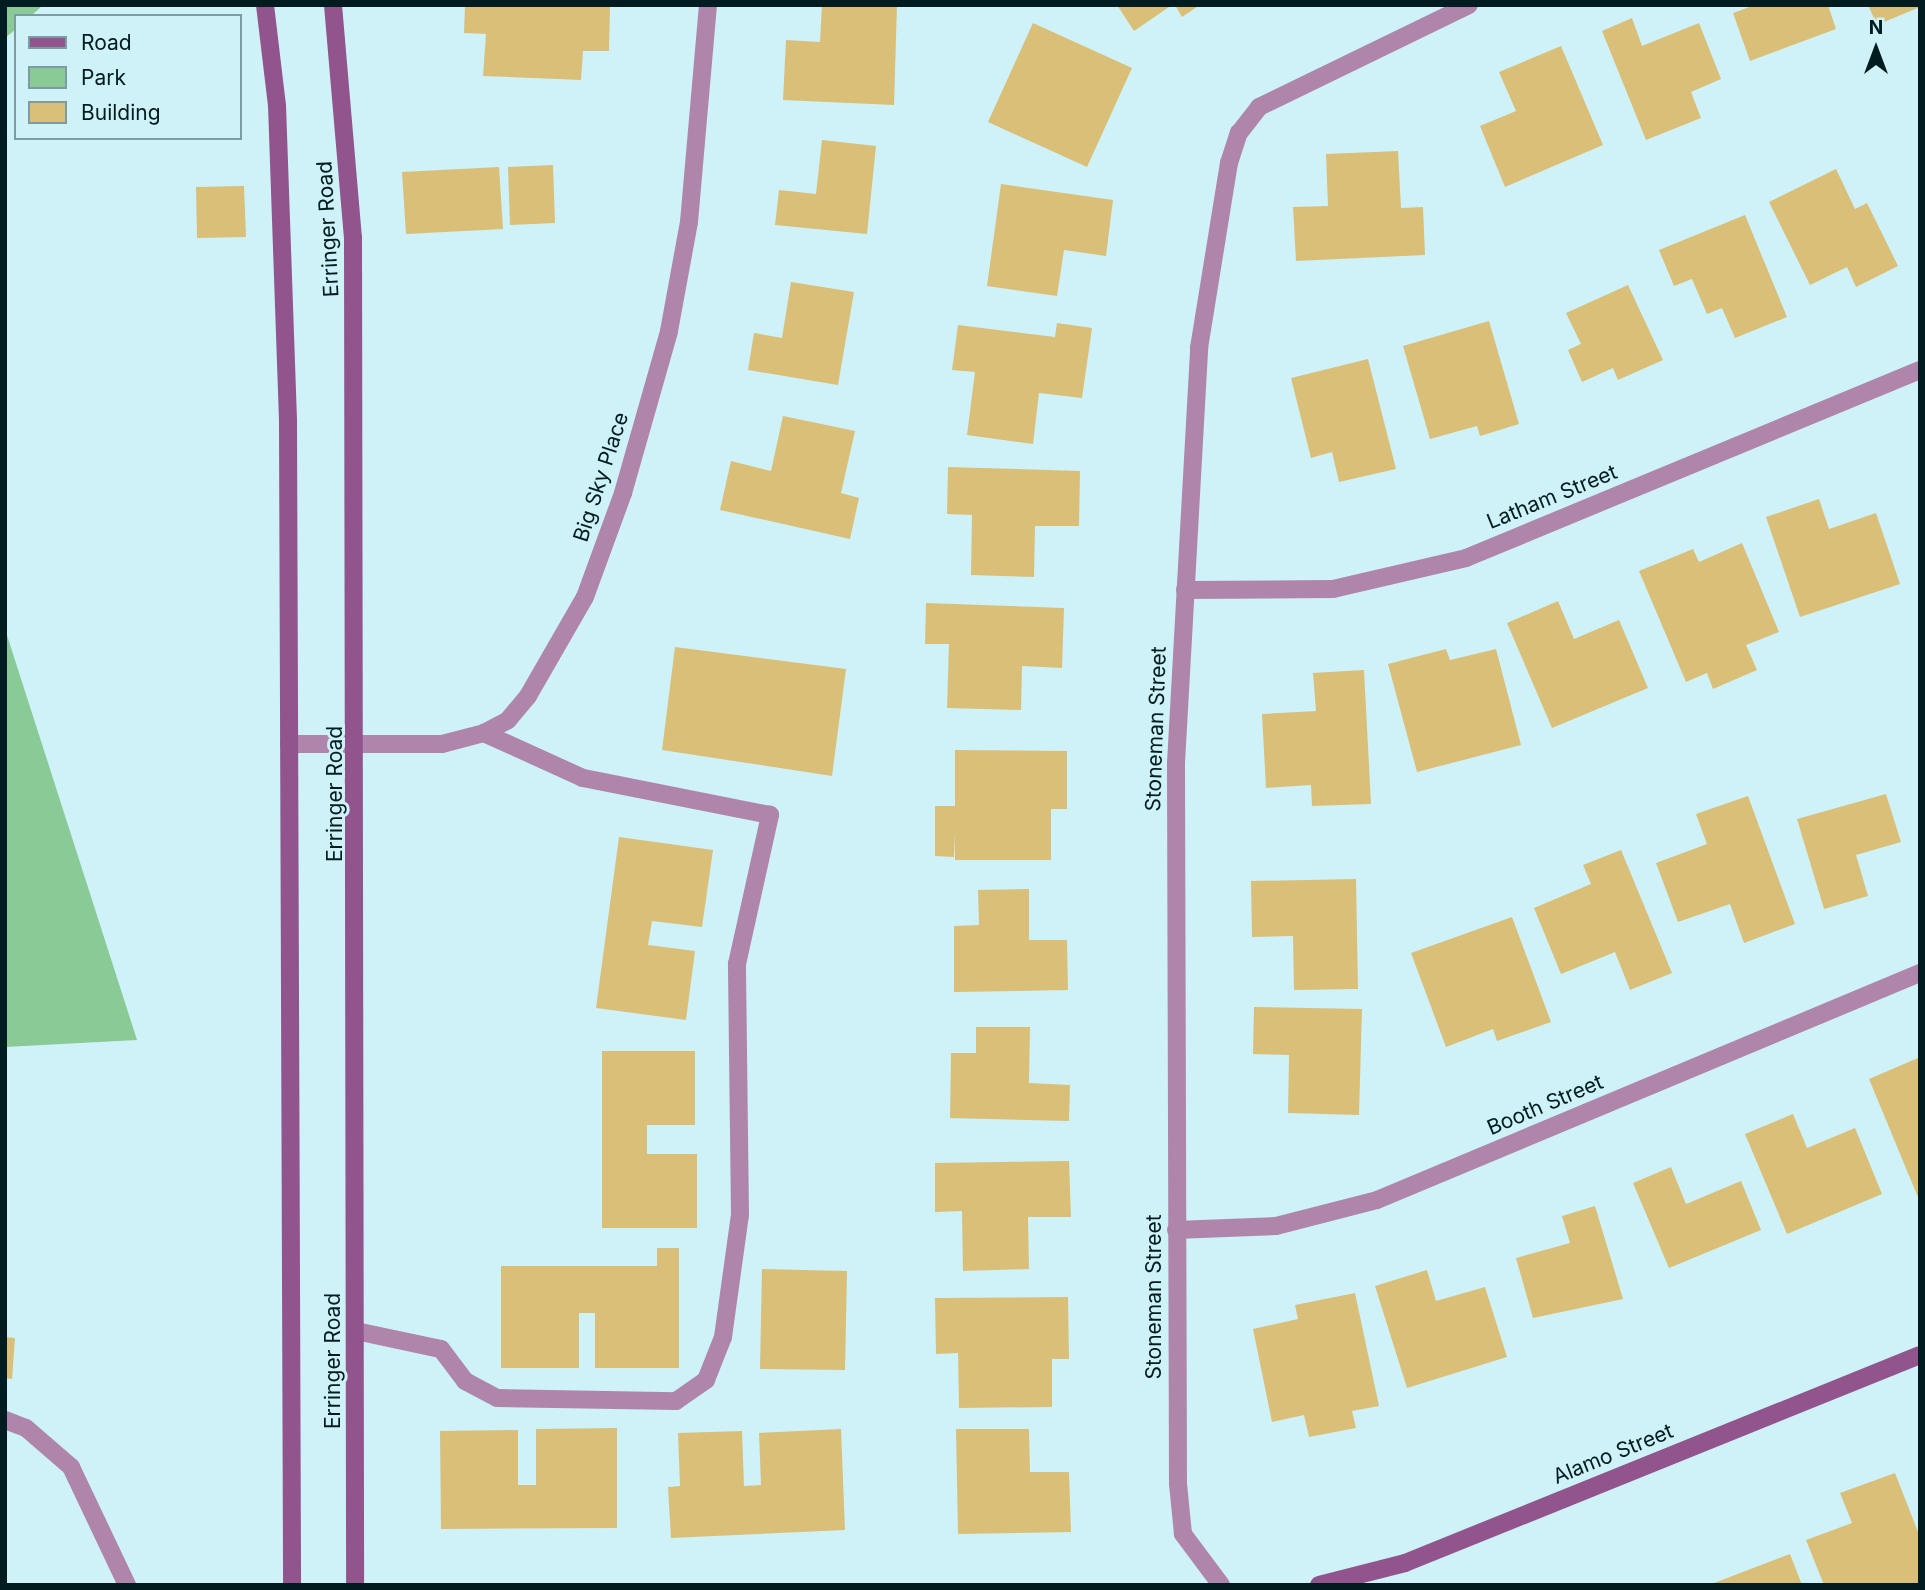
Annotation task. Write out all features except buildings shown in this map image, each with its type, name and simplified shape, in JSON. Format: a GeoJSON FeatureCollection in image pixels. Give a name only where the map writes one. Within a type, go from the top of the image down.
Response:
{"type":"FeatureCollection","features":[{"type":"Feature","properties":{"kind":"main road","name":"Erringer Road"},"geometry":{"type":"LineString","coordinates":[[265,5],[284,237],[292,1585]]}},
{"type":"Feature","properties":{"kind":"main road","name":"Erringer Road"},"geometry":{"type":"LineString","coordinates":[[333,5],[353,239],[358,744],[355,1585]]}},
{"type":"Feature","properties":{"kind":"main road","name":"Alamo Street"},"geometry":{"type":"LineString","coordinates":[[1319,1585],[1405,1563],[1920,1355]]}},
{"type":"Feature","properties":{"kind":"street","name":"Big Sky Place"},"geometry":{"type":"LineString","coordinates":[[289,744],[442,744],[484,733],[508,720],[528,696],[585,597],[624,493],[669,331],[686,236],[708,5]]}},
{"type":"Feature","properties":{"kind":"street","name":"Stoneman Street"},"geometry":{"type":"LineString","coordinates":[[1221,1585],[1183,1534],[1176,1230],[1176,763],[1199,348],[1239,133],[1278,93],[1469,5]]}},
{"type":"Feature","properties":{"kind":"street","name":"Latham Street"},"geometry":{"type":"LineString","coordinates":[[1185,590],[1333,589],[1466,558],[1920,370]]}},
{"type":"Feature","properties":{"kind":"street"},"geometry":{"type":"LineString","coordinates":[[356,1331],[441,1349],[465,1381],[497,1398],[676,1401],[706,1380],[723,1337],[740,1215],[737,964],[770,815],[583,778],[484,733]]}},
{"type":"Feature","properties":{"kind":"street","name":"Booth Street"},"geometry":{"type":"LineString","coordinates":[[1176,1230],[1276,1226],[1377,1200],[1920,973]]}},
{"type":"Feature","properties":{"kind":"street"},"geometry":{"type":"LineString","coordinates":[[5,1420],[26,1428],[71,1467],[127,1585]]}},
{"type":"Feature","properties":{"kind":"green space"},"geometry":{"type":"Polygon","coordinates":[[[5,5],[43,5],[33,14],[14,14],[14,31],[5,38],[5,5]]]}},
{"type":"Feature","properties":{"kind":"green space"},"geometry":{"type":"Polygon","coordinates":[[[5,629],[137,1040],[5,1047],[5,629]]]}}]}
